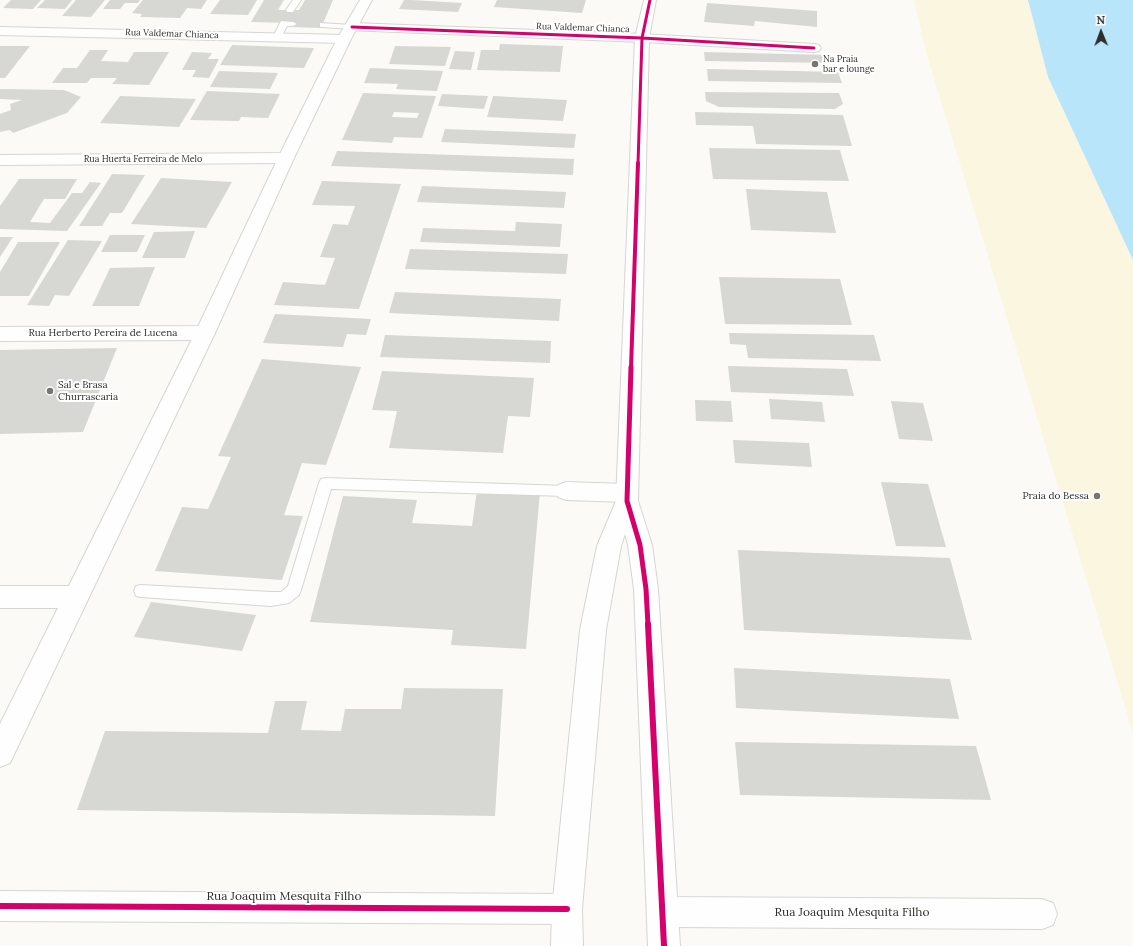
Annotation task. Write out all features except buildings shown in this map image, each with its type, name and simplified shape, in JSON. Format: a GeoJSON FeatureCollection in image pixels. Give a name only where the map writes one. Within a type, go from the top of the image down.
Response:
{"type":"FeatureCollection","features":[{"type":"Feature","properties":{"kind":"main road"},"geometry":{"type":"LineString","coordinates":[[0,753],[205,333],[286,158],[366,0]]}},
{"type":"Feature","properties":{"kind":"main road"},"geometry":{"type":"LineString","coordinates":[[650,0],[642,38],[627,497],[640,545],[646,589],[664,946]]}},
{"type":"Feature","properties":{"kind":"main road","name":"Rua Valdemar Chianca"},"geometry":{"type":"LineString","coordinates":[[0,31],[277,37],[348,33],[642,38],[814,48]]}},
{"type":"Feature","properties":{"kind":"main road","name":"Rua Huerta Ferreira de Melo"},"geometry":{"type":"LineString","coordinates":[[0,160],[286,158]]}},
{"type":"Feature","properties":{"kind":"main road","name":"Rua Herberto Pereira de Lucena"},"geometry":{"type":"LineString","coordinates":[[0,334],[205,333]]}},
{"type":"Feature","properties":{"kind":"main road"},"geometry":{"type":"LineString","coordinates":[[566,491],[627,497]]}},
{"type":"Feature","properties":{"kind":"main road"},"geometry":{"type":"LineString","coordinates":[[567,946],[567,908],[593,630],[609,546],[627,497]]}},
{"type":"Feature","properties":{"kind":"main road"},"geometry":{"type":"LineString","coordinates":[[0,597],[76,596]]}},
{"type":"Feature","properties":{"kind":"main road","name":"Rua Joaquim Mesquita Filho"},"geometry":{"type":"LineString","coordinates":[[0,906],[567,908]]}},
{"type":"Feature","properties":{"kind":"main road","name":"Rua Joaquim Mesquita Filho"},"geometry":{"type":"LineString","coordinates":[[662,912],[1042,914]]}},
{"type":"Feature","properties":{"kind":"lane"},"geometry":{"type":"LineString","coordinates":[[290,10],[297,0]]}},
{"type":"Feature","properties":{"kind":"lane"},"geometry":{"type":"LineString","coordinates":[[277,37],[284,23],[293,24]]}},
{"type":"Feature","properties":{"kind":"lane"},"geometry":{"type":"LineString","coordinates":[[323,25],[348,33]]}},
{"type":"Feature","properties":{"kind":"lane"},"geometry":{"type":"LineString","coordinates":[[141,591],[271,599],[284,598],[294,590],[326,483],[566,491]]}},
{"type":"Feature","properties":{"kind":"sand","name":"Praia do Bessa"},"geometry":{"type":"Polygon","coordinates":[[[914,0],[1028,0],[1048,77],[1133,260],[1133,733],[926,52],[914,0]]]}},
{"type":"Feature","properties":{"kind":"water"},"geometry":{"type":"Polygon","coordinates":[[[1028,0],[1133,0],[1133,260],[1048,77],[1028,0]]]}},
{"type":"Feature","properties":{"kind":"cycle path"},"geometry":{"type":"LineString","coordinates":[[650,0],[642,38],[627,501],[640,545],[646,589],[664,946]]}},
{"type":"Feature","properties":{"kind":"cycle path"},"geometry":{"type":"LineString","coordinates":[[352,27],[642,38],[814,48]]}},
{"type":"Feature","properties":{"kind":"cycle path"},"geometry":{"type":"LineString","coordinates":[[0,906],[567,909]]}},
{"type":"Feature","properties":{"kind":"place","name":"Na Praia bar e lounge"},"geometry":{"type":"Point","coordinates":[815,64]}},
{"type":"Feature","properties":{"kind":"place","name":"Sal e Brasa Churrascaria"},"geometry":{"type":"Point","coordinates":[50,391]}},
{"type":"Feature","properties":{"kind":"place","name":"Praia do Bessa"},"geometry":{"type":"Point","coordinates":[1097,496]}}]}
